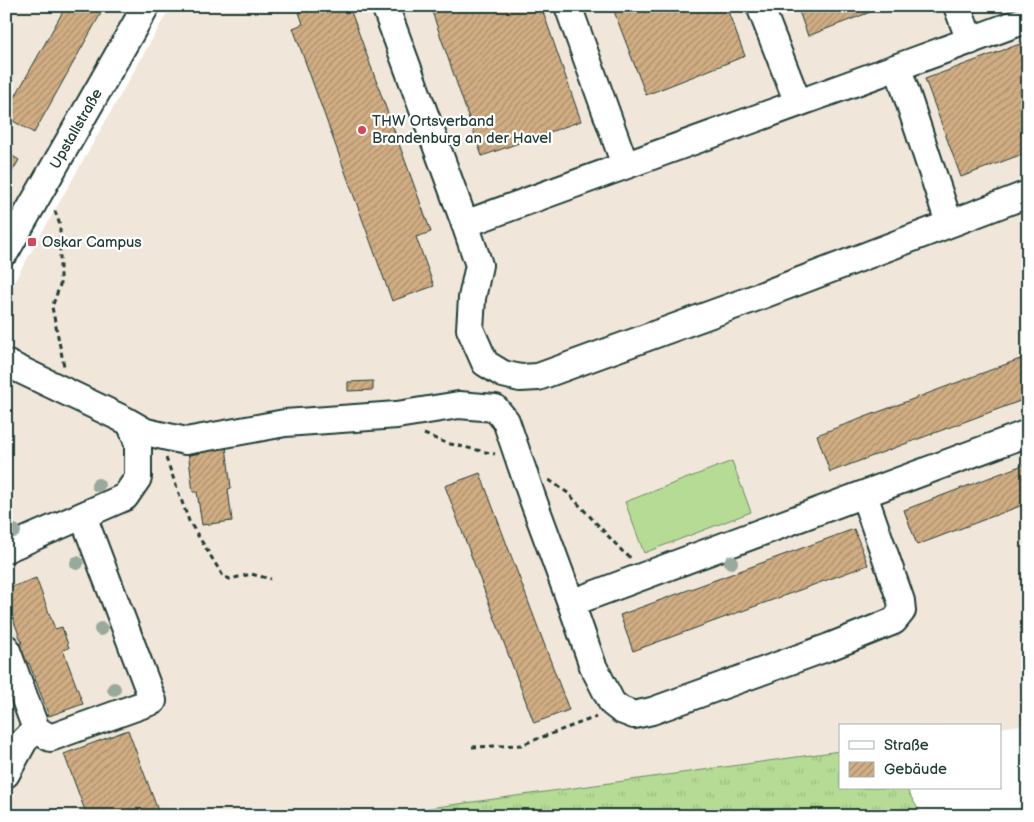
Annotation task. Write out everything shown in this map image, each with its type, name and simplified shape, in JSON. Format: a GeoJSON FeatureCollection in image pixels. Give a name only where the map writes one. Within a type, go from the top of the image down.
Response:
{"type":"FeatureCollection","features":[{"type":"Feature","properties":{"kind":"street","name":"Upstallstraße"},"geometry":{"type":"LineString","coordinates":[[6,251],[146,6]]}},
{"type":"Feature","properties":{"kind":"street"},"geometry":{"type":"LineString","coordinates":[[385,6],[465,224],[478,266],[472,298],[470,329],[485,363],[503,374],[520,378],[538,377],[547,374],[747,301],[1028,194]]}},
{"type":"Feature","properties":{"kind":"street"},"geometry":{"type":"LineString","coordinates":[[568,6],[625,165]]}},
{"type":"Feature","properties":{"kind":"street"},"geometry":{"type":"LineString","coordinates":[[760,6],[798,103]]}},
{"type":"Feature","properties":{"kind":"street"},"geometry":{"type":"LineString","coordinates":[[957,6],[970,40]]}},
{"type":"Feature","properties":{"kind":"street"},"geometry":{"type":"LineString","coordinates":[[465,224],[898,68],[1028,19]]}},
{"type":"Feature","properties":{"kind":"street"},"geometry":{"type":"LineString","coordinates":[[898,68],[950,223]]}},
{"type":"Feature","properties":{"kind":"street"},"geometry":{"type":"LineString","coordinates":[[6,363],[146,432],[186,441],[285,423],[398,415],[459,406],[495,408],[506,420],[594,666],[612,703],[621,710],[634,715],[652,711],[829,647],[894,621],[902,611],[901,601],[864,495]]}},
{"type":"Feature","properties":{"kind":"street"},"geometry":{"type":"LineString","coordinates":[[6,549],[125,497],[138,478],[138,443],[131,425]]}},
{"type":"Feature","properties":{"kind":"street"},"geometry":{"type":"LineString","coordinates":[[571,603],[1028,433]]}},
{"type":"Feature","properties":{"kind":"street"},"geometry":{"type":"LineString","coordinates":[[6,648],[36,729],[50,738],[153,701],[83,516]]}},
{"type":"Feature","properties":{"kind":"street"},"geometry":{"type":"LineString","coordinates":[[6,774],[24,741],[36,729]]}},
{"type":"Feature","properties":{"kind":"path"},"geometry":{"type":"LineString","coordinates":[[44,185],[60,225],[60,285],[52,307],[70,393]]}},
{"type":"Feature","properties":{"kind":"path"},"geometry":{"type":"LineString","coordinates":[[165,437],[166,458],[190,521],[223,576],[230,579],[251,574],[271,578]]}},
{"type":"Feature","properties":{"kind":"path"},"geometry":{"type":"LineString","coordinates":[[472,746],[521,745],[621,710]]}},
{"type":"Feature","properties":{"kind":"shaded area"},"geometry":{"type":"Polygon","coordinates":[[[6,6],[131,6],[6,250],[6,6]]]}},
{"type":"Feature","properties":{"kind":"shaded area"},"geometry":{"type":"Polygon","coordinates":[[[171,6],[1028,6],[1028,724],[1002,728],[1002,724],[839,724],[839,751],[372,816],[6,816],[6,296],[171,6]]]}},
{"type":"Feature","properties":{"kind":"green space"},"geometry":{"type":"Polygon","coordinates":[[[732,461],[751,512],[644,553],[625,502],[732,461]]]}},
{"type":"Feature","properties":{"kind":"green space"},"geometry":{"type":"Polygon","coordinates":[[[839,751],[839,790],[907,790],[922,816],[372,816],[839,751]]]}},
{"type":"Feature","properties":{"kind":"building"},"geometry":{"type":"Polygon","coordinates":[[[66,6],[105,6],[34,133],[6,117],[6,113],[66,6]]]}},
{"type":"Feature","properties":{"kind":"building","name":"THW Ortsverband Brandenburg an der Havel"},"geometry":{"type":"Polygon","coordinates":[[[316,6],[349,6],[431,232],[416,237],[434,286],[392,301],[293,28],[303,24],[299,12],[316,6]]]}},
{"type":"Feature","properties":{"kind":"building"},"geometry":{"type":"Polygon","coordinates":[[[430,6],[541,6],[581,121],[482,156],[430,6]]]}},
{"type":"Feature","properties":{"kind":"building"},"geometry":{"type":"Polygon","coordinates":[[[612,6],[726,6],[745,56],[646,95],[612,6]]]}},
{"type":"Feature","properties":{"kind":"building"},"geometry":{"type":"Polygon","coordinates":[[[797,6],[886,6],[808,36],[797,6]]]}},
{"type":"Feature","properties":{"kind":"building"},"geometry":{"type":"Polygon","coordinates":[[[1028,41],[1028,152],[961,177],[925,79],[1028,41]]]}},
{"type":"Feature","properties":{"kind":"building"},"geometry":{"type":"Polygon","coordinates":[[[6,152],[19,160],[6,182],[6,152]]]}},
{"type":"Feature","properties":{"kind":"building"},"geometry":{"type":"Polygon","coordinates":[[[1028,356],[1028,398],[830,472],[817,435],[1028,356]]]}},
{"type":"Feature","properties":{"kind":"building"},"geometry":{"type":"Polygon","coordinates":[[[373,381],[373,390],[348,391],[348,382],[373,381]]]}},
{"type":"Feature","properties":{"kind":"building"},"geometry":{"type":"Polygon","coordinates":[[[226,446],[231,488],[228,489],[232,521],[202,525],[197,492],[193,492],[188,451],[226,446]]]}},
{"type":"Feature","properties":{"kind":"building"},"geometry":{"type":"Polygon","coordinates":[[[1028,463],[1028,503],[917,545],[904,510],[1028,463]]]}},
{"type":"Feature","properties":{"kind":"building"},"geometry":{"type":"Polygon","coordinates":[[[480,473],[569,710],[534,723],[445,486],[480,473]]]}},
{"type":"Feature","properties":{"kind":"building"},"geometry":{"type":"Polygon","coordinates":[[[854,529],[868,565],[633,651],[620,615],[854,529]]]}},
{"type":"Feature","properties":{"kind":"building"},"geometry":{"type":"Polygon","coordinates":[[[36,578],[55,629],[62,627],[69,648],[63,650],[83,704],[49,716],[29,663],[25,665],[17,644],[22,643],[6,600],[6,589],[36,578]]]}},
{"type":"Feature","properties":{"kind":"building"},"geometry":{"type":"Polygon","coordinates":[[[128,730],[160,816],[87,816],[64,754],[128,730]]]}},
{"type":"Feature","properties":{"kind":"place","name":"THW Ortsverband Brandenburg an der Havel"},"geometry":{"type":"Point","coordinates":[362,130]}},
{"type":"Feature","properties":{"kind":"place","name":"Oskar Campus"},"geometry":{"type":"Point","coordinates":[32,242]}}]}
